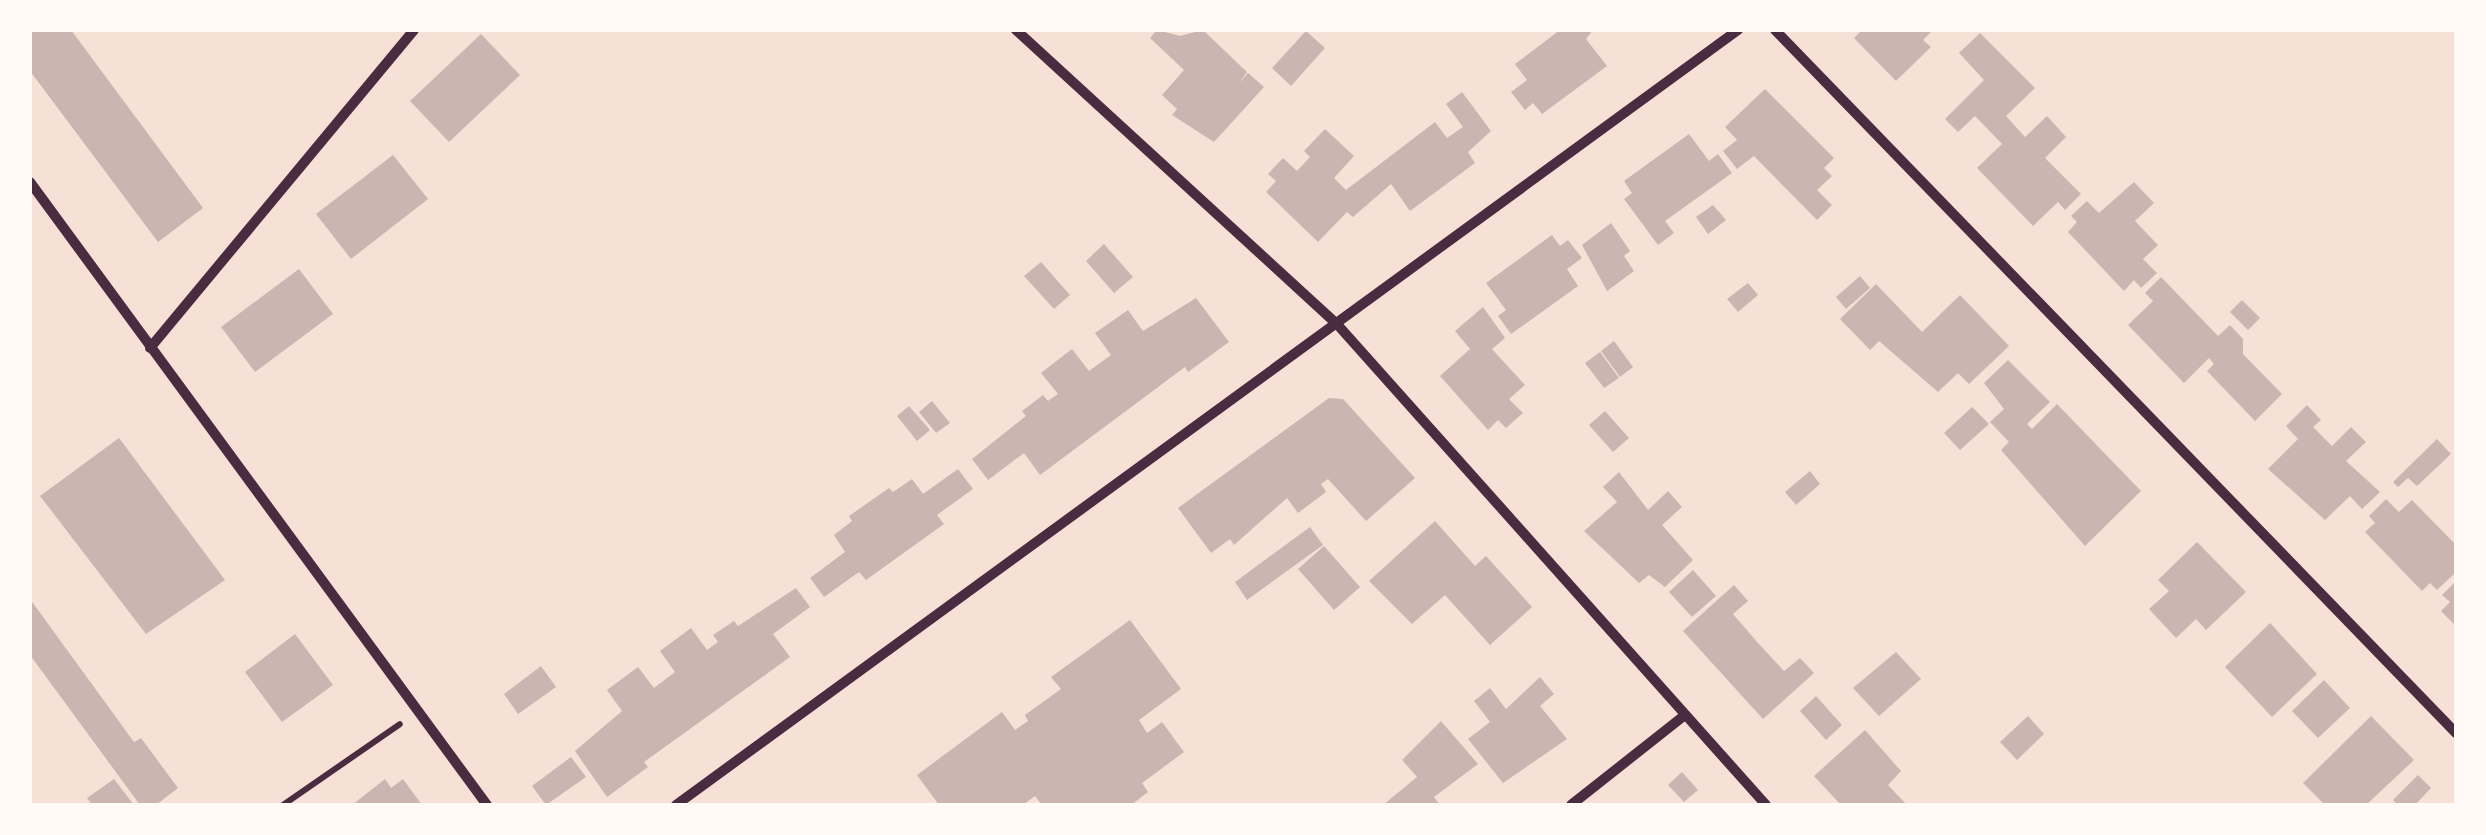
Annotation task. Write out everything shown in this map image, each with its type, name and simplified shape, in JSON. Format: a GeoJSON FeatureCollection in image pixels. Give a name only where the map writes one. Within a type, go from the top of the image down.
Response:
{"type":"FeatureCollection","features":[{"type":"Feature","properties":{"kind":"street"},"geometry":{"type":"LineString","coordinates":[[150,348],[414,30]]}},
{"type":"Feature","properties":{"kind":"street"},"geometry":{"type":"LineString","coordinates":[[1016,30],[1336,323],[1766,805]]}},
{"type":"Feature","properties":{"kind":"street"},"geometry":{"type":"LineString","coordinates":[[676,805],[1738,30]]}},
{"type":"Feature","properties":{"kind":"street"},"geometry":{"type":"LineString","coordinates":[[1776,30],[2456,733]]}},
{"type":"Feature","properties":{"kind":"street"},"geometry":{"type":"LineString","coordinates":[[30,182],[487,805]]}},
{"type":"Feature","properties":{"kind":"street"},"geometry":{"type":"LineString","coordinates":[[1570,805],[1685,716]]}},
{"type":"Feature","properties":{"kind":"path"},"geometry":{"type":"LineString","coordinates":[[283,805],[418,712]]}},
{"type":"Feature","properties":{"kind":"building"},"geometry":{"type":"Polygon","coordinates":[[[30,30],[71,30],[203,208],[158,242],[30,71],[30,30]]]}},
{"type":"Feature","properties":{"kind":"building"},"geometry":{"type":"Polygon","coordinates":[[[1157,30],[1180,36],[1203,30],[1247,72],[1239,83],[1248,73],[1264,87],[1214,142],[1172,115],[1177,109],[1162,95],[1184,70],[1150,38],[1157,30]]]}},
{"type":"Feature","properties":{"kind":"building"},"geometry":{"type":"Polygon","coordinates":[[[1560,30],[1593,30],[1586,39],[1607,66],[1542,114],[1533,103],[1525,110],[1511,92],[1527,80],[1515,64],[1560,30]]]}},
{"type":"Feature","properties":{"kind":"building"},"geometry":{"type":"Polygon","coordinates":[[[1862,30],[1933,30],[1923,40],[1931,47],[1896,81],[1854,38],[1862,30]]]}},
{"type":"Feature","properties":{"kind":"building"},"geometry":{"type":"Polygon","coordinates":[[[1306,31],[1325,48],[1291,86],[1272,68],[1306,31]]]}},
{"type":"Feature","properties":{"kind":"building"},"geometry":{"type":"Polygon","coordinates":[[[1980,33],[2035,88],[2006,116],[2025,137],[2047,116],[2066,137],[2045,158],[2081,194],[2065,210],[2058,202],[2033,226],[1977,168],[2002,144],[1975,116],[1958,132],[1945,119],[1984,80],[1959,53],[1980,33]]]}},
{"type":"Feature","properties":{"kind":"building"},"geometry":{"type":"Polygon","coordinates":[[[481,34],[520,75],[449,142],[410,101],[481,34]]]}},
{"type":"Feature","properties":{"kind":"building"},"geometry":{"type":"Polygon","coordinates":[[[1765,89],[1834,158],[1824,168],[1832,176],[1817,190],[1832,205],[1817,220],[1754,156],[1737,169],[1723,151],[1737,140],[1725,127],[1765,89]]]}},
{"type":"Feature","properties":{"kind":"building"},"geometry":{"type":"Polygon","coordinates":[[[1462,92],[1491,131],[1468,152],[1475,163],[1410,211],[1391,184],[1353,217],[1347,212],[1318,242],[1266,192],[1276,181],[1268,174],[1283,158],[1297,171],[1310,157],[1304,151],[1325,129],[1354,156],[1334,178],[1346,190],[1435,122],[1447,138],[1463,127],[1446,104],[1462,92]]]}},
{"type":"Feature","properties":{"kind":"building"},"geometry":{"type":"Polygon","coordinates":[[[1689,134],[1709,161],[1718,154],[1732,173],[1665,221],[1674,233],[1658,245],[1624,199],[1632,193],[1624,181],[1689,134]]]}},
{"type":"Feature","properties":{"kind":"building"},"geometry":{"type":"Polygon","coordinates":[[[393,155],[428,199],[351,259],[316,214],[393,155]]]}},
{"type":"Feature","properties":{"kind":"building"},"geometry":{"type":"Polygon","coordinates":[[[2134,182],[2154,203],[2135,221],[2158,245],[2143,259],[2157,273],[2141,288],[2134,280],[2124,291],[2068,232],[2077,222],[2071,216],[2087,201],[2099,213],[2134,182]]]}},
{"type":"Feature","properties":{"kind":"building"},"geometry":{"type":"Polygon","coordinates":[[[1713,205],[1726,220],[1708,234],[1696,217],[1713,205]]]}},
{"type":"Feature","properties":{"kind":"building"},"geometry":{"type":"Polygon","coordinates":[[[1611,223],[1630,251],[1624,256],[1634,271],[1607,291],[1582,245],[1611,223]]]}},
{"type":"Feature","properties":{"kind":"building"},"geometry":{"type":"Polygon","coordinates":[[[1552,235],[1560,246],[1568,240],[1582,258],[1567,269],[1578,286],[1511,334],[1498,316],[1506,310],[1486,283],[1552,235]]]}},
{"type":"Feature","properties":{"kind":"building"},"geometry":{"type":"Polygon","coordinates":[[[1104,244],[1133,277],[1114,293],[1086,261],[1104,244]]]}},
{"type":"Feature","properties":{"kind":"building"},"geometry":{"type":"Polygon","coordinates":[[[1041,262],[1070,295],[1054,309],[1024,276],[1041,262]]]}},
{"type":"Feature","properties":{"kind":"building"},"geometry":{"type":"Polygon","coordinates":[[[299,269],[333,314],[255,372],[221,327],[299,269]]]}},
{"type":"Feature","properties":{"kind":"building"},"geometry":{"type":"Polygon","coordinates":[[[1860,276],[1870,288],[1846,309],[1836,297],[1860,276]]]}},
{"type":"Feature","properties":{"kind":"building"},"geometry":{"type":"Polygon","coordinates":[[[2161,277],[2218,336],[2230,325],[2243,339],[2243,354],[2282,394],[2255,421],[2207,371],[2214,364],[2209,358],[2184,383],[2128,325],[2153,301],[2145,293],[2161,277]]]}},
{"type":"Feature","properties":{"kind":"building"},"geometry":{"type":"Polygon","coordinates":[[[1748,283],[1758,295],[1738,312],[1727,299],[1748,283]]]}},
{"type":"Feature","properties":{"kind":"building"},"geometry":{"type":"Polygon","coordinates":[[[1876,284],[1922,332],[1960,295],[2009,346],[1969,384],[1958,373],[1938,392],[1879,341],[1870,350],[1840,319],[1876,284]]]}},
{"type":"Feature","properties":{"kind":"building"},"geometry":{"type":"Polygon","coordinates":[[[1196,298],[1229,342],[1188,372],[1185,367],[1040,475],[1024,453],[988,480],[972,459],[1026,416],[1022,411],[1043,395],[1048,401],[1058,394],[1041,373],[1072,349],[1089,371],[1111,355],[1095,333],[1128,310],[1143,331],[1196,298]]]}},
{"type":"Feature","properties":{"kind":"building"},"geometry":{"type":"Polygon","coordinates":[[[2242,300],[2260,318],[2248,330],[2230,312],[2242,300]]]}},
{"type":"Feature","properties":{"kind":"building"},"geometry":{"type":"Polygon","coordinates":[[[1483,307],[1505,338],[1492,349],[1525,385],[1509,399],[1523,413],[1506,428],[1498,420],[1488,430],[1440,376],[1470,349],[1455,331],[1483,307]]]}},
{"type":"Feature","properties":{"kind":"building"},"geometry":{"type":"Polygon","coordinates":[[[1614,341],[1633,367],[1620,377],[1601,351],[1614,341]]]}},
{"type":"Feature","properties":{"kind":"building"},"geometry":{"type":"Polygon","coordinates":[[[1600,352],[1619,378],[1604,388],[1585,363],[1600,352]]]}},
{"type":"Feature","properties":{"kind":"building"},"geometry":{"type":"Polygon","coordinates":[[[2008,360],[2050,402],[2027,424],[2032,429],[2057,404],[2141,491],[2085,546],[2001,450],[2009,442],[1990,422],[2004,409],[1984,383],[2008,360]]]}},
{"type":"Feature","properties":{"kind":"building"},"geometry":{"type":"Polygon","coordinates":[[[1329,398],[1343,399],[1415,478],[1366,521],[1328,479],[1321,484],[1326,492],[1298,513],[1287,498],[1234,545],[1230,539],[1211,553],[1178,508],[1329,398]]]}},
{"type":"Feature","properties":{"kind":"building"},"geometry":{"type":"Polygon","coordinates":[[[932,401],[950,423],[936,433],[919,412],[932,401]]]}},
{"type":"Feature","properties":{"kind":"building"},"geometry":{"type":"Polygon","coordinates":[[[2307,405],[2321,420],[2313,427],[2332,446],[2351,427],[2366,442],[2346,461],[2380,492],[2362,509],[2350,496],[2325,520],[2268,469],[2298,439],[2286,426],[2307,405]]]}},
{"type":"Feature","properties":{"kind":"building"},"geometry":{"type":"Polygon","coordinates":[[[909,406],[930,430],[917,441],[897,416],[909,406]]]}},
{"type":"Feature","properties":{"kind":"building"},"geometry":{"type":"Polygon","coordinates":[[[1972,407],[1989,424],[1960,450],[1944,433],[1972,407]]]}},
{"type":"Feature","properties":{"kind":"building"},"geometry":{"type":"Polygon","coordinates":[[[1605,411],[1629,438],[1613,452],[1589,425],[1605,411]]]}},
{"type":"Feature","properties":{"kind":"building"},"geometry":{"type":"Polygon","coordinates":[[[119,438],[225,580],[146,634],[40,496],[119,438]]]}},
{"type":"Feature","properties":{"kind":"building"},"geometry":{"type":"Polygon","coordinates":[[[2437,439],[2451,454],[2417,486],[2408,478],[2398,487],[2393,482],[2437,439]]]}},
{"type":"Feature","properties":{"kind":"building"},"geometry":{"type":"Polygon","coordinates":[[[958,469],[973,489],[937,515],[944,524],[866,580],[859,572],[824,597],[810,578],[845,552],[834,535],[852,521],[849,516],[889,488],[893,492],[912,479],[923,494],[958,469]]]}},
{"type":"Feature","properties":{"kind":"building"},"geometry":{"type":"Polygon","coordinates":[[[1810,471],[1820,484],[1796,505],[1785,492],[1810,471]]]}},
{"type":"Feature","properties":{"kind":"building"},"geometry":{"type":"Polygon","coordinates":[[[1619,472],[1648,510],[1668,491],[1682,507],[1662,525],[1693,560],[1665,587],[1649,575],[1639,583],[1584,531],[1617,502],[1603,487],[1619,472]]]}},
{"type":"Feature","properties":{"kind":"building"},"geometry":{"type":"Polygon","coordinates":[[[2386,499],[2399,512],[2412,500],[2456,545],[2455,573],[2437,590],[2430,583],[2422,591],[2365,532],[2375,523],[2369,516],[2386,499]]]}},
{"type":"Feature","properties":{"kind":"building"},"geometry":{"type":"Polygon","coordinates":[[[1435,521],[1475,566],[1486,556],[1532,607],[1490,645],[1445,595],[1412,624],[1369,581],[1435,521]]]}},
{"type":"Feature","properties":{"kind":"building"},"geometry":{"type":"Polygon","coordinates":[[[1310,527],[1323,545],[1247,600],[1235,582],[1310,527]]]}},
{"type":"Feature","properties":{"kind":"building"},"geometry":{"type":"Polygon","coordinates":[[[2197,542],[2246,592],[2206,630],[2196,619],[2176,638],[2149,609],[2169,591],[2158,580],[2197,542]]]}},
{"type":"Feature","properties":{"kind":"building"},"geometry":{"type":"Polygon","coordinates":[[[1324,546],[1360,587],[1334,610],[1298,569],[1324,546]]]}},
{"type":"Feature","properties":{"kind":"building"},"geometry":{"type":"Polygon","coordinates":[[[1693,570],[1716,596],[1692,617],[1669,592],[1693,570]]]}},
{"type":"Feature","properties":{"kind":"building"},"geometry":{"type":"Polygon","coordinates":[[[2456,581],[2456,626],[2441,611],[2450,602],[2442,595],[2456,581]]]}},
{"type":"Feature","properties":{"kind":"building"},"geometry":{"type":"Polygon","coordinates":[[[1734,585],[1748,601],[1733,614],[1758,643],[1784,671],[1800,658],[1814,673],[1763,719],[1683,631],[1734,585]]]}},
{"type":"Feature","properties":{"kind":"building"},"geometry":{"type":"Polygon","coordinates":[[[796,588],[810,607],[773,634],[790,657],[644,762],[648,767],[607,797],[575,751],[622,711],[607,690],[638,667],[654,688],[675,672],[660,651],[691,628],[707,650],[718,642],[713,635],[734,621],[738,626],[796,588]]]}},
{"type":"Feature","properties":{"kind":"building"},"geometry":{"type":"Polygon","coordinates":[[[30,599],[134,742],[141,738],[178,788],[156,805],[140,805],[30,655],[30,599]]]}},
{"type":"Feature","properties":{"kind":"building"},"geometry":{"type":"Polygon","coordinates":[[[1130,620],[1181,689],[1139,720],[1147,733],[1162,722],[1184,752],[1142,783],[1148,792],[1131,805],[1042,805],[1035,796],[1023,805],[939,805],[917,775],[1002,712],[1015,730],[1028,721],[1025,715],[1061,689],[1051,677],[1130,620]]]}},
{"type":"Feature","properties":{"kind":"building"},"geometry":{"type":"Polygon","coordinates":[[[2270,623],[2317,674],[2272,717],[2225,667],[2270,623]]]}},
{"type":"Feature","properties":{"kind":"building"},"geometry":{"type":"Polygon","coordinates":[[[295,634],[333,685],[282,722],[245,672],[295,634]]]}},
{"type":"Feature","properties":{"kind":"building"},"geometry":{"type":"Polygon","coordinates":[[[1896,652],[1921,679],[1879,716],[1853,688],[1896,652]]]}},
{"type":"Feature","properties":{"kind":"building"},"geometry":{"type":"Polygon","coordinates":[[[541,666],[556,687],[518,714],[504,694],[541,666]]]}},
{"type":"Feature","properties":{"kind":"building"},"geometry":{"type":"Polygon","coordinates":[[[1540,677],[1554,694],[1540,706],[1567,739],[1503,783],[1468,739],[1490,722],[1474,701],[1490,688],[1506,709],[1540,677]]]}},
{"type":"Feature","properties":{"kind":"building"},"geometry":{"type":"Polygon","coordinates":[[[2324,680],[2350,708],[2318,738],[2292,711],[2324,680]]]}},
{"type":"Feature","properties":{"kind":"building"},"geometry":{"type":"Polygon","coordinates":[[[1816,696],[1842,725],[1826,740],[1800,711],[1816,696]]]}},
{"type":"Feature","properties":{"kind":"building"},"geometry":{"type":"Polygon","coordinates":[[[2028,716],[2044,734],[2017,760],[2000,742],[2028,716]]]}},
{"type":"Feature","properties":{"kind":"building"},"geometry":{"type":"Polygon","coordinates":[[[2371,716],[2414,760],[2366,805],[2325,805],[2303,783],[2371,716]]]}},
{"type":"Feature","properties":{"kind":"building"},"geometry":{"type":"Polygon","coordinates":[[[1441,721],[1478,764],[1434,797],[1440,805],[1383,805],[1417,777],[1402,760],[1441,721]]]}},
{"type":"Feature","properties":{"kind":"building"},"geometry":{"type":"Polygon","coordinates":[[[1865,730],[1901,771],[1888,785],[1907,805],[1841,805],[1814,776],[1865,730]]]}},
{"type":"Feature","properties":{"kind":"building"},"geometry":{"type":"Polygon","coordinates":[[[571,757],[586,777],[546,805],[532,786],[571,757]]]}},
{"type":"Feature","properties":{"kind":"building"},"geometry":{"type":"Polygon","coordinates":[[[1682,772],[1698,790],[1684,802],[1668,785],[1682,772]]]}},
{"type":"Feature","properties":{"kind":"building"},"geometry":{"type":"Polygon","coordinates":[[[2418,775],[2431,788],[2415,805],[2398,805],[2393,800],[2418,775]]]}},
{"type":"Feature","properties":{"kind":"building"},"geometry":{"type":"Polygon","coordinates":[[[114,779],[134,805],[92,805],[87,798],[114,779]]]}},
{"type":"Feature","properties":{"kind":"building"},"geometry":{"type":"Polygon","coordinates":[[[385,779],[391,788],[403,779],[422,805],[352,805],[385,779]]]}}]}
